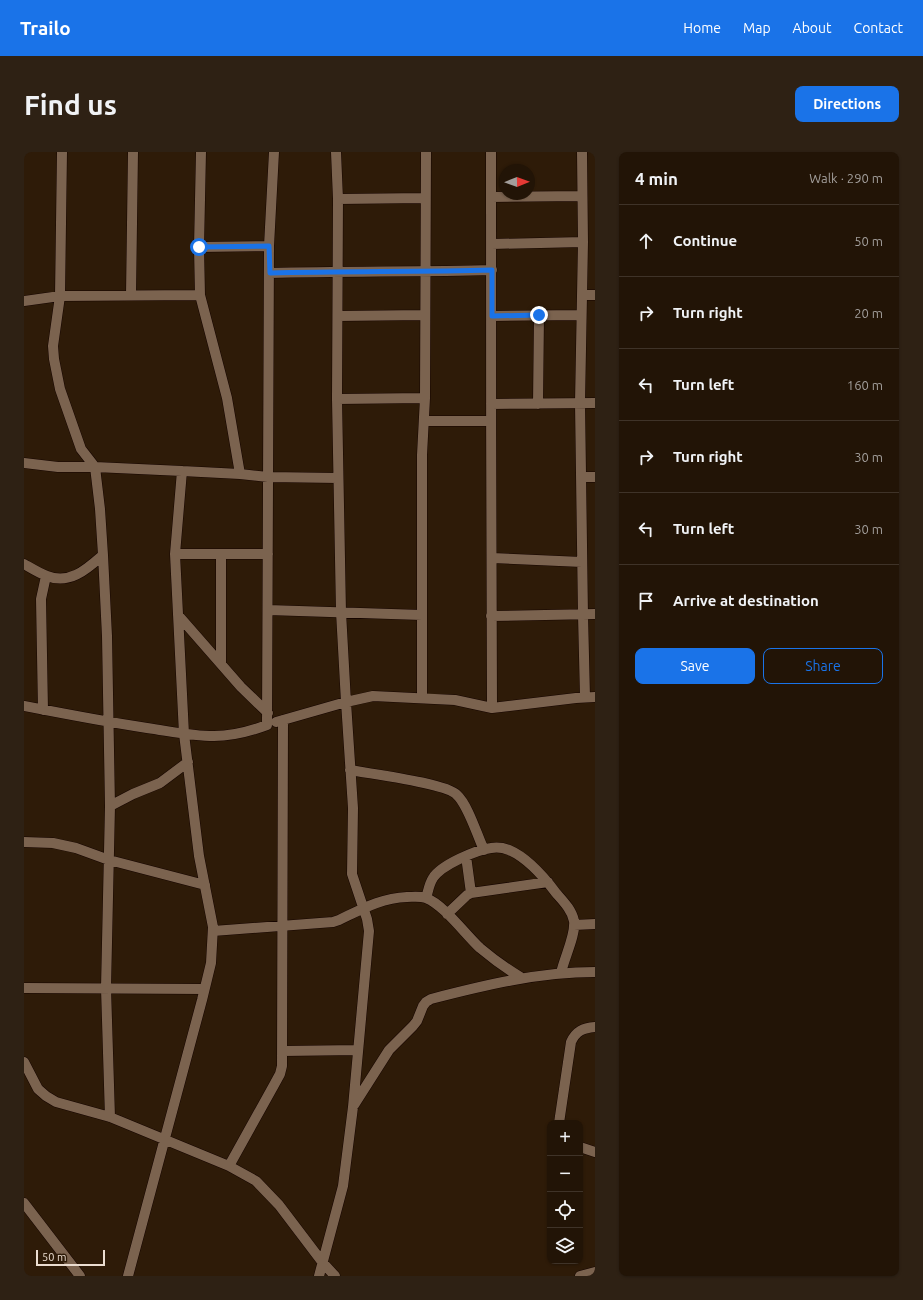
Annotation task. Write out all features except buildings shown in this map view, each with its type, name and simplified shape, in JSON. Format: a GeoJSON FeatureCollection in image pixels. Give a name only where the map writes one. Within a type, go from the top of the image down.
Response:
{"type":"FeatureCollection","features":[{"type":"Feature","properties":{"kind":"street"},"geometry":{"type":"LineString","coordinates":[[62,152],[60,296],[53,346],[55,370],[81,450],[95,467],[103,555],[109,722],[110,806],[106,988],[110,1117]]}},
{"type":"Feature","properties":{"kind":"street"},"geometry":{"type":"LineString","coordinates":[[131,295],[133,152]]}},
{"type":"Feature","properties":{"kind":"street"},"geometry":{"type":"LineString","coordinates":[[201,152],[199,247],[200,295],[227,398],[240,474]]}},
{"type":"Feature","properties":{"kind":"street"},"geometry":{"type":"LineString","coordinates":[[267,725],[269,246],[274,152]]}},
{"type":"Feature","properties":{"kind":"street"},"geometry":{"type":"LineString","coordinates":[[319,1276],[343,1186],[353,1106],[368,940],[367,919],[352,874],[354,808],[350,770],[341,612],[337,399],[338,199],[336,152]]}},
{"type":"Feature","properties":{"kind":"street"},"geometry":{"type":"LineString","coordinates":[[422,697],[422,456],[424,421],[426,152]]}},
{"type":"Feature","properties":{"kind":"street"},"geometry":{"type":"LineString","coordinates":[[491,152],[492,708]]}},
{"type":"Feature","properties":{"kind":"street"},"geometry":{"type":"LineString","coordinates":[[24,706],[184,734],[214,736],[256,729],[346,702],[372,696],[422,697],[455,700],[492,708],[590,697],[583,614],[582,562],[580,403],[583,242],[582,152]]}},
{"type":"Feature","properties":{"kind":"street"},"geometry":{"type":"LineString","coordinates":[[491,197],[582,196]]}},
{"type":"Feature","properties":{"kind":"street"},"geometry":{"type":"LineString","coordinates":[[338,199],[425,198]]}},
{"type":"Feature","properties":{"kind":"street"},"geometry":{"type":"LineString","coordinates":[[492,244],[583,242]]}},
{"type":"Feature","properties":{"kind":"street"},"geometry":{"type":"LineString","coordinates":[[199,247],[269,246]]}},
{"type":"Feature","properties":{"kind":"street"},"geometry":{"type":"LineString","coordinates":[[270,273],[492,270]]}},
{"type":"Feature","properties":{"kind":"street"},"geometry":{"type":"LineString","coordinates":[[24,301],[60,296],[200,295]]}},
{"type":"Feature","properties":{"kind":"street"},"geometry":{"type":"LineString","coordinates":[[582,295],[595,295]]}},
{"type":"Feature","properties":{"kind":"street"},"geometry":{"type":"LineString","coordinates":[[338,316],[425,315]]}},
{"type":"Feature","properties":{"kind":"street"},"geometry":{"type":"LineString","coordinates":[[538,404],[539,315]]}},
{"type":"Feature","properties":{"kind":"street"},"geometry":{"type":"LineString","coordinates":[[492,316],[581,315]]}},
{"type":"Feature","properties":{"kind":"street"},"geometry":{"type":"LineString","coordinates":[[337,399],[424,398]]}},
{"type":"Feature","properties":{"kind":"street"},"geometry":{"type":"LineString","coordinates":[[491,404],[595,403]]}},
{"type":"Feature","properties":{"kind":"street"},"geometry":{"type":"LineString","coordinates":[[424,421],[491,421]]}},
{"type":"Feature","properties":{"kind":"street"},"geometry":{"type":"LineString","coordinates":[[24,463],[58,467],[182,471],[268,477],[338,478]]}},
{"type":"Feature","properties":{"kind":"street"},"geometry":{"type":"LineString","coordinates":[[128,1276],[211,963],[213,931],[195,826],[184,734],[174,554],[182,471]]}},
{"type":"Feature","properties":{"kind":"street"},"geometry":{"type":"LineString","coordinates":[[581,477],[595,477]]}},
{"type":"Feature","properties":{"kind":"street"},"geometry":{"type":"LineString","coordinates":[[174,554],[268,554]]}},
{"type":"Feature","properties":{"kind":"street"},"geometry":{"type":"LineString","coordinates":[[221,554],[221,663]]}},
{"type":"Feature","properties":{"kind":"street"},"geometry":{"type":"LineString","coordinates":[[24,564],[46,576],[65,578],[86,570],[103,555]]}},
{"type":"Feature","properties":{"kind":"street"},"geometry":{"type":"LineString","coordinates":[[492,558],[582,562]]}},
{"type":"Feature","properties":{"kind":"street"},"geometry":{"type":"LineString","coordinates":[[43,710],[41,598],[46,576]]}},
{"type":"Feature","properties":{"kind":"street"},"geometry":{"type":"LineString","coordinates":[[268,610],[422,615]]}},
{"type":"Feature","properties":{"kind":"street"},"geometry":{"type":"LineString","coordinates":[[491,616],[595,614]]}},
{"type":"Feature","properties":{"kind":"street"},"geometry":{"type":"LineString","coordinates":[[178,615],[245,692],[268,713]]}},
{"type":"Feature","properties":{"kind":"street"},"geometry":{"type":"LineString","coordinates":[[229,1166],[280,1074],[282,1066],[283,720]]}},
{"type":"Feature","properties":{"kind":"street"},"geometry":{"type":"LineString","coordinates":[[110,806],[133,794],[160,783],[188,762]]}},
{"type":"Feature","properties":{"kind":"street"},"geometry":{"type":"LineString","coordinates":[[350,770],[441,786],[456,794],[463,802],[484,850]]}},
{"type":"Feature","properties":{"kind":"street"},"geometry":{"type":"LineString","coordinates":[[24,842],[53,843],[76,848],[109,860],[205,885]]}},
{"type":"Feature","properties":{"kind":"street"},"geometry":{"type":"LineString","coordinates":[[426,898],[433,878],[438,872],[466,856],[484,850],[500,848],[509,850],[520,856],[548,882],[571,912],[574,925],[573,934],[560,973]]}},
{"type":"Feature","properties":{"kind":"street"},"geometry":{"type":"LineString","coordinates":[[466,856],[471,893]]}},
{"type":"Feature","properties":{"kind":"street"},"geometry":{"type":"LineString","coordinates":[[447,914],[471,893],[548,882]]}},
{"type":"Feature","properties":{"kind":"street"},"geometry":{"type":"LineString","coordinates":[[213,931],[333,922],[389,898],[426,898],[447,914],[498,963],[522,978]]}},
{"type":"Feature","properties":{"kind":"street"},"geometry":{"type":"LineString","coordinates":[[574,925],[595,924]]}},
{"type":"Feature","properties":{"kind":"street"},"geometry":{"type":"LineString","coordinates":[[353,1106],[389,1050],[413,1026],[417,1021],[423,1006],[431,999],[522,978],[560,973],[595,972]]}},
{"type":"Feature","properties":{"kind":"street"},"geometry":{"type":"LineString","coordinates":[[24,988],[204,989]]}},
{"type":"Feature","properties":{"kind":"street"},"geometry":{"type":"LineString","coordinates":[[559,1120],[571,1042],[574,1035],[579,1031],[585,1028],[595,1027]]}},
{"type":"Feature","properties":{"kind":"street"},"geometry":{"type":"LineString","coordinates":[[283,1051],[358,1050]]}},
{"type":"Feature","properties":{"kind":"street"},"geometry":{"type":"LineString","coordinates":[[24,1062],[38,1089],[56,1102],[110,1117],[229,1166],[256,1181],[267,1191],[323,1263],[335,1276]]}},
{"type":"Feature","properties":{"kind":"street"},"geometry":{"type":"LineString","coordinates":[[583,1148],[595,1152]]}},
{"type":"Feature","properties":{"kind":"street"},"geometry":{"type":"LineString","coordinates":[[24,1203],[34,1214],[80,1276]]}},
{"type":"Feature","properties":{"kind":"street"},"geometry":{"type":"LineString","coordinates":[[580,1276],[595,1272]]}},
{"type":"Feature","properties":{"kind":"route"},"geometry":{"type":"LineString","coordinates":[[199,247],[269,246],[270,273],[492,270],[492,316],[539,315]]}}]}
